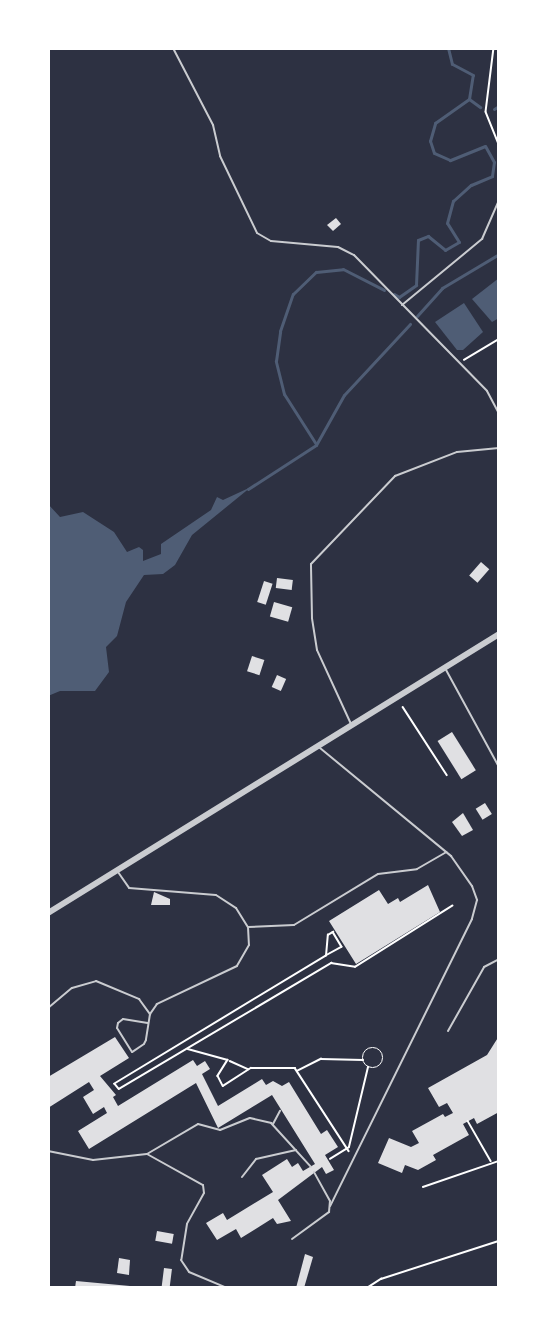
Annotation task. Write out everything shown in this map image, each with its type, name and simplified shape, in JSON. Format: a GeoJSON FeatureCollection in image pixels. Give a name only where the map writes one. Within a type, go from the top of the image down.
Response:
{"type":"FeatureCollection","features":[{"type":"Feature","properties":{"kind":"street"},"geometry":{"type":"LineString","coordinates":[[48,913],[499,634]]}},
{"type":"Feature","properties":{"kind":"lane"},"geometry":{"type":"LineString","coordinates":[[173,48],[213,124],[220,156],[257,233],[271,241],[338,247],[369,268],[457,363],[487,391],[499,414]]}},
{"type":"Feature","properties":{"kind":"lane"},"geometry":{"type":"LineString","coordinates":[[402,305],[482,239],[499,200]]}},
{"type":"Feature","properties":{"kind":"lane"},"geometry":{"type":"LineString","coordinates":[[352,724],[317,650],[312,618],[311,564],[395,476],[457,452],[499,448]]}},
{"type":"Feature","properties":{"kind":"lane"},"geometry":{"type":"LineString","coordinates":[[445,668],[499,767]]}},
{"type":"Feature","properties":{"kind":"lane"},"geometry":{"type":"LineString","coordinates":[[292,1239],[325,1219],[476,910],[472,886],[446,852],[318,746]]}},
{"type":"Feature","properties":{"kind":"lane"},"geometry":{"type":"LineString","coordinates":[[248,927],[294,925],[378,874],[417,870],[446,852]]}},
{"type":"Feature","properties":{"kind":"lane"},"geometry":{"type":"LineString","coordinates":[[116,870],[129,888],[216,895],[236,908],[248,927],[249,945],[237,966],[166,998],[150,1014],[144,1044],[132,1052],[117,1028],[118,1023],[123,1019],[148,1023]]}},
{"type":"Feature","properties":{"kind":"lane"},"geometry":{"type":"LineString","coordinates":[[448,1031],[484,967],[499,959]]}},
{"type":"Feature","properties":{"kind":"lane"},"geometry":{"type":"LineString","coordinates":[[48,1008],[72,988],[96,981],[139,999],[150,1014]]}},
{"type":"Feature","properties":{"kind":"lane"},"geometry":{"type":"LineString","coordinates":[[272,1125],[280,1111]]}},
{"type":"Feature","properties":{"kind":"lane"},"geometry":{"type":"LineString","coordinates":[[48,1151],[93,1160],[147,1154],[198,1124],[216,1131],[245,1118],[272,1125],[311,1167]]}},
{"type":"Feature","properties":{"kind":"lane"},"geometry":{"type":"LineString","coordinates":[[242,1178],[256,1159],[296,1150]]}},
{"type":"Feature","properties":{"kind":"lane"},"geometry":{"type":"LineString","coordinates":[[147,1154],[203,1185],[204,1193],[187,1224],[181,1260],[189,1272],[228,1288]]}},
{"type":"Feature","properties":{"kind":"lane"},"geometry":{"type":"LineString","coordinates":[[314,1172],[330,1206]]}},
{"type":"Feature","properties":{"kind":"path"},"geometry":{"type":"LineString","coordinates":[[494,48],[486,112],[499,145]]}},
{"type":"Feature","properties":{"kind":"path"},"geometry":{"type":"LineString","coordinates":[[457,363],[499,339]]}},
{"type":"Feature","properties":{"kind":"path"},"geometry":{"type":"LineString","coordinates":[[403,706],[447,775]]}},
{"type":"Feature","properties":{"kind":"path"},"geometry":{"type":"LineString","coordinates":[[327,956],[328,935],[333,932],[342,946],[327,956],[115,1084],[119,1089],[331,963],[355,967],[452,906]]}},
{"type":"Feature","properties":{"kind":"path"},"geometry":{"type":"LineString","coordinates":[[363,1060],[369,1048],[382,1053],[381,1064],[368,1067]]}},
{"type":"Feature","properties":{"kind":"path"},"geometry":{"type":"LineString","coordinates":[[186,1049],[248,1069],[295,1068],[346,1149],[356,1153]]}},
{"type":"Feature","properties":{"kind":"path"},"geometry":{"type":"LineString","coordinates":[[297,1071],[321,1059],[363,1060]]}},
{"type":"Feature","properties":{"kind":"path"},"geometry":{"type":"LineString","coordinates":[[363,1060],[368,1067]]}},
{"type":"Feature","properties":{"kind":"path"},"geometry":{"type":"LineString","coordinates":[[229,1061],[218,1076],[221,1085],[229,1085],[248,1069]]}},
{"type":"Feature","properties":{"kind":"path"},"geometry":{"type":"LineString","coordinates":[[330,1159],[346,1149],[368,1067]]}},
{"type":"Feature","properties":{"kind":"path"},"geometry":{"type":"LineString","coordinates":[[468,1121],[491,1162]]}},
{"type":"Feature","properties":{"kind":"path"},"geometry":{"type":"LineString","coordinates":[[423,1187],[499,1161]]}},
{"type":"Feature","properties":{"kind":"path"},"geometry":{"type":"LineString","coordinates":[[367,1288],[381,1279],[499,1241]]}},
{"type":"Feature","properties":{"kind":"water"},"geometry":{"type":"Polygon","coordinates":[[[499,278],[499,318],[492,322],[472,299],[499,278]]]}},
{"type":"Feature","properties":{"kind":"water"},"geometry":{"type":"Polygon","coordinates":[[[464,303],[483,332],[463,350],[457,350],[435,322],[464,303]]]}},
{"type":"Feature","properties":{"kind":"water"},"geometry":{"type":"Polygon","coordinates":[[[251,487],[192,535],[175,565],[163,574],[144,575],[126,602],[117,636],[106,647],[109,672],[95,691],[60,691],[48,696],[48,504],[60,517],[83,512],[114,532],[127,552],[139,547],[143,550],[143,561],[161,554],[161,544],[211,510],[217,497],[223,500],[251,487]]]}},
{"type":"Feature","properties":{"kind":"building"},"geometry":{"type":"Polygon","coordinates":[[[336,218],[341,224],[333,231],[327,225],[336,218]]]}},
{"type":"Feature","properties":{"kind":"building"},"geometry":{"type":"Polygon","coordinates":[[[481,562],[489,569],[477,583],[469,576],[481,562]]]}},
{"type":"Feature","properties":{"kind":"building"},"geometry":{"type":"Polygon","coordinates":[[[277,578],[293,580],[292,590],[276,588],[277,578]]]}},
{"type":"Feature","properties":{"kind":"building"},"geometry":{"type":"Polygon","coordinates":[[[264,581],[273,584],[266,605],[257,602],[264,581]]]}},
{"type":"Feature","properties":{"kind":"building"},"geometry":{"type":"Polygon","coordinates":[[[274,602],[292,607],[288,622],[270,616],[274,602]]]}},
{"type":"Feature","properties":{"kind":"building"},"geometry":{"type":"Polygon","coordinates":[[[252,656],[264,660],[259,675],[247,671],[252,656]]]}},
{"type":"Feature","properties":{"kind":"building"},"geometry":{"type":"Polygon","coordinates":[[[277,675],[286,679],[281,691],[272,687],[277,675]]]}},
{"type":"Feature","properties":{"kind":"building"},"geometry":{"type":"Polygon","coordinates":[[[452,732],[476,770],[461,779],[438,741],[452,732]]]}},
{"type":"Feature","properties":{"kind":"building"},"geometry":{"type":"Polygon","coordinates":[[[485,803],[492,814],[483,820],[476,809],[485,803]]]}},
{"type":"Feature","properties":{"kind":"building"},"geometry":{"type":"Polygon","coordinates":[[[463,813],[473,830],[462,836],[452,822],[463,813]]]}},
{"type":"Feature","properties":{"kind":"building"},"geometry":{"type":"Polygon","coordinates":[[[428,885],[440,912],[356,964],[329,921],[379,890],[388,904],[398,898],[400,902],[428,885]]]}},
{"type":"Feature","properties":{"kind":"building"},"geometry":{"type":"Polygon","coordinates":[[[154,892],[170,899],[170,905],[151,905],[154,892]]]}},
{"type":"Feature","properties":{"kind":"building"},"geometry":{"type":"Polygon","coordinates":[[[499,1036],[499,1112],[477,1124],[474,1118],[463,1124],[469,1135],[433,1155],[436,1160],[418,1170],[405,1165],[402,1173],[378,1163],[389,1138],[411,1147],[419,1143],[412,1131],[443,1114],[445,1117],[453,1113],[447,1103],[439,1107],[428,1088],[487,1055],[499,1036]]]}},
{"type":"Feature","properties":{"kind":"building"},"geometry":{"type":"Polygon","coordinates":[[[115,1037],[129,1058],[100,1076],[116,1095],[113,1097],[118,1106],[193,1060],[197,1066],[205,1061],[210,1069],[202,1074],[218,1106],[262,1079],[266,1085],[273,1081],[282,1086],[289,1082],[321,1134],[327,1130],[338,1147],[325,1155],[334,1170],[326,1174],[322,1167],[278,1200],[291,1221],[277,1224],[273,1218],[241,1238],[236,1229],[217,1240],[206,1223],[223,1213],[227,1220],[273,1192],[262,1175],[287,1159],[292,1167],[298,1163],[303,1171],[315,1164],[272,1095],[218,1128],[196,1083],[89,1149],[78,1131],[107,1113],[104,1107],[93,1114],[83,1097],[94,1090],[89,1082],[48,1108],[48,1077],[115,1037]]]}},
{"type":"Feature","properties":{"kind":"building"},"geometry":{"type":"Polygon","coordinates":[[[157,1231],[174,1234],[172,1244],[155,1241],[157,1231]]]}},
{"type":"Feature","properties":{"kind":"building"},"geometry":{"type":"Polygon","coordinates":[[[305,1254],[313,1257],[304,1288],[296,1288],[305,1254]]]}},
{"type":"Feature","properties":{"kind":"building"},"geometry":{"type":"Polygon","coordinates":[[[119,1258],[130,1260],[129,1275],[117,1273],[119,1258]]]}},
{"type":"Feature","properties":{"kind":"building"},"geometry":{"type":"Polygon","coordinates":[[[164,1268],[172,1269],[170,1288],[162,1288],[164,1268]]]}},
{"type":"Feature","properties":{"kind":"building"},"geometry":{"type":"Polygon","coordinates":[[[76,1281],[130,1286],[130,1288],[75,1288],[76,1281]]]}},
{"type":"Feature","properties":{"kind":"waterway"},"geometry":{"type":"LineString","coordinates":[[394,294],[399,297],[416,285],[418,240],[428,236],[445,250],[459,242],[447,223],[453,201],[471,185],[492,176],[494,162],[485,146],[450,160],[434,153],[430,141],[435,123],[469,99],[473,75],[452,64],[448,48]]}},
{"type":"Feature","properties":{"kind":"waterway"},"geometry":{"type":"LineString","coordinates":[[469,99],[480,107]]}},
{"type":"Feature","properties":{"kind":"waterway"},"geometry":{"type":"LineString","coordinates":[[494,109],[499,106]]}},
{"type":"Feature","properties":{"kind":"waterway"},"geometry":{"type":"LineString","coordinates":[[417,316],[442,288],[499,254]]}},
{"type":"Feature","properties":{"kind":"waterway"},"geometry":{"type":"LineString","coordinates":[[316,444],[284,394],[276,361],[280,331],[293,294],[316,272],[343,269],[384,290]]}},
{"type":"Feature","properties":{"kind":"waterway"},"geometry":{"type":"LineString","coordinates":[[248,489],[316,445],[344,395],[410,324]]}}]}
